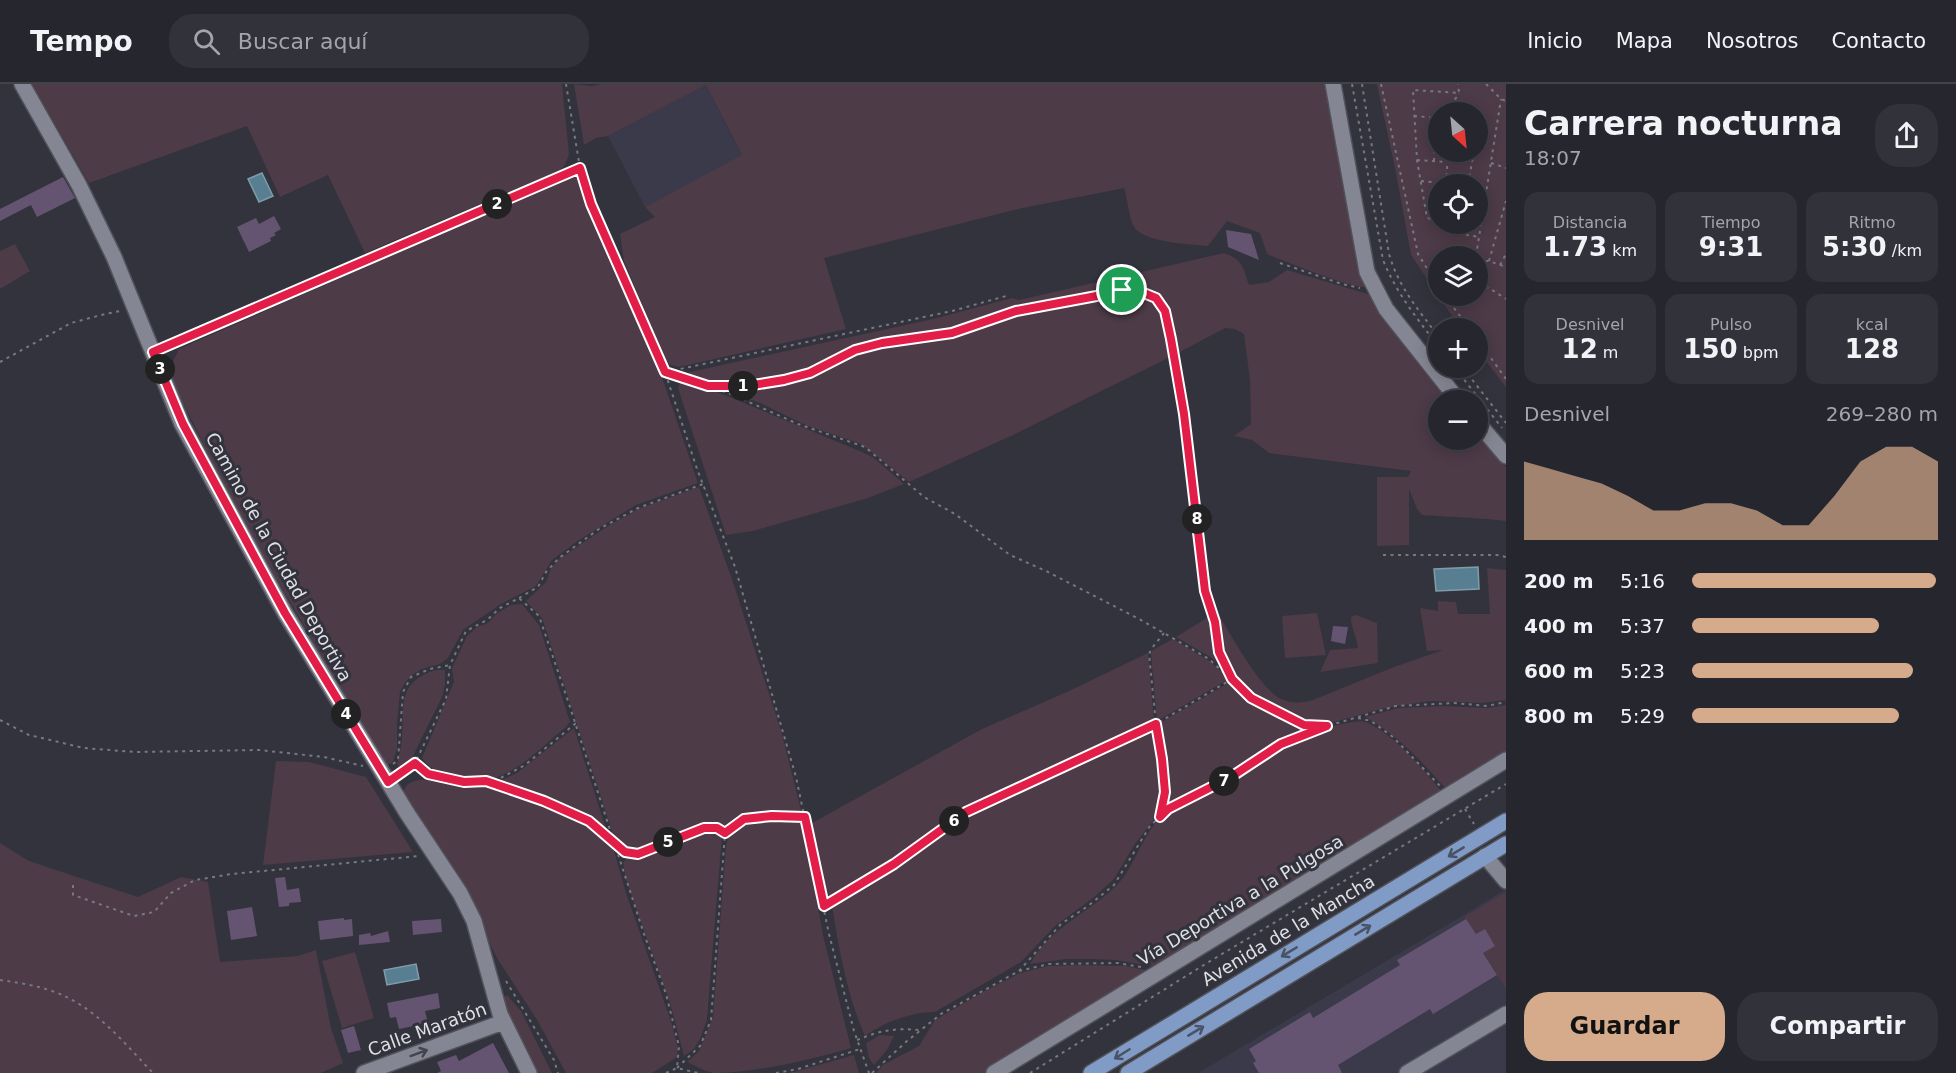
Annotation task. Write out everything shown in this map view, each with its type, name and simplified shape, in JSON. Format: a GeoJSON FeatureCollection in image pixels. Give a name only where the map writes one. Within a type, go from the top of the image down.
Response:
{"type":"FeatureCollection","features":[{"type":"Feature","properties":{"kind":"main road","name":"Avenida de la Mancha"},"geometry":{"type":"LineString","coordinates":[[1091,1073],[1506,821]]}},
{"type":"Feature","properties":{"kind":"main road"},"geometry":{"type":"LineString","coordinates":[[1128,1073],[1506,844]]}},
{"type":"Feature","properties":{"kind":"street","name":"Camino de la Ciudad Deportiva"},"geometry":{"type":"LineString","coordinates":[[22,84],[79,185],[114,257],[183,424],[273,592],[474,921],[503,1022],[529,1073]]}},
{"type":"Feature","properties":{"kind":"street"},"geometry":{"type":"LineString","coordinates":[[1333,84],[1367,272],[1386,309],[1450,390]]}},
{"type":"Feature","properties":{"kind":"street"},"geometry":{"type":"LineString","coordinates":[[1488,435],[1506,456]]}},
{"type":"Feature","properties":{"kind":"street","name":"Vía Deportiva a la Pulgosa"},"geometry":{"type":"LineString","coordinates":[[994,1073],[1506,760]]}},
{"type":"Feature","properties":{"kind":"street"},"geometry":{"type":"LineString","coordinates":[[1485,856],[1506,881]]}},
{"type":"Feature","properties":{"kind":"street"},"geometry":{"type":"LineString","coordinates":[[1407,1073],[1506,1014]]}},
{"type":"Feature","properties":{"kind":"street","name":"Calle Maratón"},"geometry":{"type":"LineString","coordinates":[[364,1073],[503,1022]]}},
{"type":"Feature","properties":{"kind":"path"},"geometry":{"type":"LineString","coordinates":[[566,84],[580,168],[591,204],[665,372],[703,484],[735,567],[796,777],[824,906],[857,1040],[871,1073],[941,1014],[1019,971],[1049,964],[1118,963],[1161,971]]}},
{"type":"Feature","properties":{"kind":"path"},"geometry":{"type":"LineString","coordinates":[[1352,84],[1383,260],[1393,284],[1428,333]]}},
{"type":"Feature","properties":{"kind":"path"},"geometry":{"type":"LineString","coordinates":[[1362,84],[1389,254],[1395,274],[1405,292],[1428,323]]}},
{"type":"Feature","properties":{"kind":"path"},"geometry":{"type":"LineString","coordinates":[[1381,84],[1418,254],[1428,271]]}},
{"type":"Feature","properties":{"kind":"path"},"geometry":{"type":"LineString","coordinates":[[1453,102],[1459,93],[1458,84]]}},
{"type":"Feature","properties":{"kind":"path"},"geometry":{"type":"LineString","coordinates":[[1486,84],[1500,99],[1506,101]]}},
{"type":"Feature","properties":{"kind":"path"},"geometry":{"type":"LineString","coordinates":[[1428,218],[1417,160],[1413,90],[1459,93]]}},
{"type":"Feature","properties":{"kind":"path"},"geometry":{"type":"LineString","coordinates":[[1478,246],[1500,99]]}},
{"type":"Feature","properties":{"kind":"path"},"geometry":{"type":"LineString","coordinates":[[1414,116],[1428,117]]}},
{"type":"Feature","properties":{"kind":"path"},"geometry":{"type":"LineString","coordinates":[[1417,160],[1428,161]]}},
{"type":"Feature","properties":{"kind":"path"},"geometry":{"type":"LineString","coordinates":[[1446,174],[1447,162]]}},
{"type":"Feature","properties":{"kind":"path"},"geometry":{"type":"LineString","coordinates":[[1491,163],[1506,168]]}},
{"type":"Feature","properties":{"kind":"path"},"geometry":{"type":"LineString","coordinates":[[153,352],[580,168]]}},
{"type":"Feature","properties":{"kind":"path"},"geometry":{"type":"LineString","coordinates":[[1421,181],[1428,182]]}},
{"type":"Feature","properties":{"kind":"path"},"geometry":{"type":"LineString","coordinates":[[1506,201],[1489,261],[1506,267]]}},
{"type":"Feature","properties":{"kind":"path"},"geometry":{"type":"LineString","coordinates":[[1461,234],[1479,237]]}},
{"type":"Feature","properties":{"kind":"path"},"geometry":{"type":"LineString","coordinates":[[1500,265],[1506,254]]}},
{"type":"Feature","properties":{"kind":"path"},"geometry":{"type":"LineString","coordinates":[[1280,263],[1342,284],[1377,292]]}},
{"type":"Feature","properties":{"kind":"path"},"geometry":{"type":"LineString","coordinates":[[1488,288],[1506,299]]}},
{"type":"Feature","properties":{"kind":"path"},"geometry":{"type":"LineString","coordinates":[[708,386],[747,386],[784,380],[810,373],[855,350],[882,343],[952,333],[1016,311],[1134,289],[1156,298],[1165,311],[1179,382],[1205,591],[1215,622],[1219,652],[1232,679]]}},
{"type":"Feature","properties":{"kind":"path"},"geometry":{"type":"LineString","coordinates":[[665,372],[952,311],[1006,296]]}},
{"type":"Feature","properties":{"kind":"path"},"geometry":{"type":"LineString","coordinates":[[0,363],[71,323],[135,309]]}},
{"type":"Feature","properties":{"kind":"path"},"geometry":{"type":"LineString","coordinates":[[1488,354],[1506,379]]}},
{"type":"Feature","properties":{"kind":"path"},"geometry":{"type":"LineString","coordinates":[[665,372],[708,386],[798,424],[865,447],[924,497],[954,514],[1010,555],[1047,571],[1209,658],[1251,698],[1280,714],[1304,725],[1327,726]]}},
{"type":"Feature","properties":{"kind":"path"},"geometry":{"type":"LineString","coordinates":[[1463,378],[1506,433]]}},
{"type":"Feature","properties":{"kind":"path"},"geometry":{"type":"LineString","coordinates":[[1471,378],[1506,423]]}},
{"type":"Feature","properties":{"kind":"path"},"geometry":{"type":"LineString","coordinates":[[0,720],[29,735],[84,748],[135,752],[259,750],[324,757],[383,774],[415,763],[446,699],[450,665],[466,631],[487,620],[500,608],[538,587],[546,572],[558,558],[598,529],[638,508],[703,484]]}},
{"type":"Feature","properties":{"kind":"path"},"geometry":{"type":"LineString","coordinates":[[1383,555],[1497,555],[1506,557]]}},
{"type":"Feature","properties":{"kind":"path"},"geometry":{"type":"LineString","coordinates":[[519,598],[539,616],[576,723],[644,934],[666,994],[679,1046],[677,1068]]}},
{"type":"Feature","properties":{"kind":"path"},"geometry":{"type":"LineString","coordinates":[[1160,817],[1165,792],[1149,654],[1164,633]]}},
{"type":"Feature","properties":{"kind":"path"},"geometry":{"type":"LineString","coordinates":[[383,774],[398,760],[403,692],[411,676],[450,665]]}},
{"type":"Feature","properties":{"kind":"path"},"geometry":{"type":"LineString","coordinates":[[824,906],[894,864],[966,812],[1156,724],[1232,679]]}},
{"type":"Feature","properties":{"kind":"path"},"geometry":{"type":"LineString","coordinates":[[1019,971],[1061,924],[1088,906],[1113,885],[1150,826],[1168,809],[1231,777],[1281,744],[1327,726],[1396,706],[1454,703],[1487,706],[1506,702]]}},
{"type":"Feature","properties":{"kind":"path"},"geometry":{"type":"LineString","coordinates":[[1355,718],[1371,721],[1393,737],[1434,778],[1448,796]]}},
{"type":"Feature","properties":{"kind":"path"},"geometry":{"type":"LineString","coordinates":[[415,763],[428,774],[464,782],[497,780],[525,765],[576,723]]}},
{"type":"Feature","properties":{"kind":"path"},"geometry":{"type":"LineString","coordinates":[[486,781],[544,801],[589,821],[625,852],[638,854],[704,828],[717,828],[725,833]]}},
{"type":"Feature","properties":{"kind":"path"},"geometry":{"type":"LineString","coordinates":[[1030,1073],[1506,784]]}},
{"type":"Feature","properties":{"kind":"path"},"geometry":{"type":"LineString","coordinates":[[666,1073],[677,1068],[700,1046],[711,1020],[725,833],[744,819],[772,816],[805,817]]}},
{"type":"Feature","properties":{"kind":"path"},"geometry":{"type":"LineString","coordinates":[[73,885],[73,895],[134,916],[154,912],[171,893],[195,880],[232,874],[435,854]]}},
{"type":"Feature","properties":{"kind":"path"},"geometry":{"type":"LineString","coordinates":[[503,977],[554,1060],[558,1073]]}},
{"type":"Feature","properties":{"kind":"path"},"geometry":{"type":"LineString","coordinates":[[0,980],[27,984],[60,994],[94,1014],[153,1073]]}},
{"type":"Feature","properties":{"kind":"path"},"geometry":{"type":"LineString","coordinates":[[857,1040],[877,1031],[895,1028],[920,1030]]}},
{"type":"Feature","properties":{"kind":"path"},"geometry":{"type":"LineString","coordinates":[[777,1073],[798,1069],[861,1049]]}},
{"type":"Feature","properties":{"kind":"path"},"geometry":{"type":"LineString","coordinates":[[677,1068],[698,1073]]}},
{"type":"Feature","properties":{"kind":"shaded area"},"geometry":{"type":"Polygon","coordinates":[[[32,84],[562,84],[569,154],[565,165],[560,170],[365,253],[328,175],[280,197],[247,126],[89,183],[32,84]]]}},
{"type":"Feature","properties":{"kind":"shaded area"},"geometry":{"type":"Polygon","coordinates":[[[574,84],[591,86],[601,84],[1328,84],[1369,287],[1335,280],[1267,254],[1260,233],[1227,221],[1208,246],[1167,242],[1146,236],[1133,225],[1124,188],[1018,209],[824,258],[846,329],[679,367],[670,365],[664,357],[624,261],[620,234],[655,217],[645,207],[742,155],[706,85],[608,136],[596,138],[584,145],[574,84]]]}},
{"type":"Feature","properties":{"kind":"shaded area"},"geometry":{"type":"Polygon","coordinates":[[[1377,84],[1506,84],[1506,387],[1488,364],[1488,318],[1453,318],[1446,306],[1488,306],[1488,246],[1428,246],[1428,280],[1411,255],[1377,84]]]}},
{"type":"Feature","properties":{"kind":"shaded area"},"geometry":{"type":"Polygon","coordinates":[[[706,85],[742,156],[645,207],[608,136],[706,85]]]}},
{"type":"Feature","properties":{"kind":"shaded area"},"geometry":{"type":"Polygon","coordinates":[[[262,173],[273,196],[259,202],[248,179],[262,173]]]}},
{"type":"Feature","properties":{"kind":"shaded area"},"geometry":{"type":"Polygon","coordinates":[[[577,174],[600,235],[664,383],[698,483],[636,505],[579,540],[552,560],[536,586],[501,604],[463,630],[448,658],[440,664],[422,669],[412,675],[400,692],[397,749],[393,762],[386,766],[233,504],[168,372],[179,349],[577,174]]]}},
{"type":"Feature","properties":{"kind":"shaded area"},"geometry":{"type":"Polygon","coordinates":[[[15,244],[30,271],[0,289],[0,251],[15,244]]]}},
{"type":"Feature","properties":{"kind":"shaded area"},"geometry":{"type":"Polygon","coordinates":[[[1224,253],[1239,261],[1249,285],[1269,282],[1287,270],[1371,295],[1428,372],[1428,378],[1433,378],[1442,390],[1428,390],[1428,450],[1488,450],[1488,446],[1506,467],[1506,521],[1422,515],[1409,489],[1409,545],[1377,546],[1377,477],[1408,477],[1411,471],[1269,453],[1252,440],[1234,436],[1251,424],[1250,380],[1244,334],[1235,329],[1225,328],[1176,354],[1169,318],[1160,301],[1153,295],[1128,288],[1022,307],[946,332],[866,345],[796,374],[757,383],[723,384],[683,376],[690,372],[933,319],[1012,298],[1019,300],[1224,253]]]}},
{"type":"Feature","properties":{"kind":"shaded area"},"geometry":{"type":"Polygon","coordinates":[[[1125,292],[1138,293],[1149,298],[1162,312],[1169,333],[1172,356],[1013,435],[909,482],[859,443],[808,426],[760,403],[732,393],[733,390],[768,386],[796,379],[823,370],[859,352],[877,346],[948,337],[1011,314],[1125,292]]]}},
{"type":"Feature","properties":{"kind":"shaded area"},"geometry":{"type":"Polygon","coordinates":[[[680,383],[692,383],[720,393],[862,452],[874,458],[904,484],[868,498],[753,531],[726,535],[678,388],[680,383]]]}},
{"type":"Feature","properties":{"kind":"shaded area"},"geometry":{"type":"Polygon","coordinates":[[[699,487],[733,582],[782,734],[802,814],[763,814],[743,818],[725,831],[718,826],[705,826],[638,850],[630,850],[624,848],[614,837],[542,618],[526,601],[546,582],[551,568],[559,559],[608,526],[638,509],[699,487]]]}},
{"type":"Feature","properties":{"kind":"shaded area"},"geometry":{"type":"Polygon","coordinates":[[[1478,567],[1479,589],[1436,591],[1434,569],[1478,567]]]}},
{"type":"Feature","properties":{"kind":"shaded area"},"geometry":{"type":"Polygon","coordinates":[[[1487,568],[1506,570],[1506,700],[1482,703],[1430,701],[1385,708],[1327,724],[1304,724],[1252,697],[1234,678],[1219,647],[1214,615],[1219,615],[1247,661],[1273,694],[1285,701],[1313,700],[1443,650],[1427,651],[1420,608],[1438,611],[1438,601],[1456,602],[1458,614],[1490,614],[1487,568]]]}},
{"type":"Feature","properties":{"kind":"shaded area"},"geometry":{"type":"Polygon","coordinates":[[[522,604],[539,625],[570,722],[525,761],[498,777],[461,778],[439,773],[422,758],[454,682],[452,668],[467,636],[511,605],[522,604]]]}},
{"type":"Feature","properties":{"kind":"shaded area"},"geometry":{"type":"Polygon","coordinates":[[[1317,613],[1326,655],[1285,658],[1282,616],[1317,613]]]}},
{"type":"Feature","properties":{"kind":"shaded area"},"geometry":{"type":"Polygon","coordinates":[[[1356,615],[1377,623],[1378,663],[1320,672],[1330,650],[1358,648],[1351,617],[1356,615]]]}},
{"type":"Feature","properties":{"kind":"shaded area"},"geometry":{"type":"Polygon","coordinates":[[[1212,616],[1219,654],[1228,672],[1212,658],[1176,637],[1212,616]]]}},
{"type":"Feature","properties":{"kind":"shaded area"},"geometry":{"type":"Polygon","coordinates":[[[1173,639],[1211,662],[1229,679],[1157,721],[1151,654],[1153,650],[1173,639]]]}},
{"type":"Feature","properties":{"kind":"shaded area"},"geometry":{"type":"Polygon","coordinates":[[[1148,653],[1154,721],[1067,764],[972,806],[896,860],[829,900],[812,823],[982,729],[1148,653]]]}},
{"type":"Feature","properties":{"kind":"shaded area"},"geometry":{"type":"Polygon","coordinates":[[[436,670],[445,670],[442,697],[412,758],[402,769],[397,765],[407,691],[422,676],[436,670]]]}},
{"type":"Feature","properties":{"kind":"shaded area"},"geometry":{"type":"Polygon","coordinates":[[[1232,681],[1250,697],[1280,717],[1315,728],[1281,742],[1228,776],[1173,802],[1163,812],[1165,779],[1158,724],[1232,681]]]}},
{"type":"Feature","properties":{"kind":"shaded area"},"geometry":{"type":"Polygon","coordinates":[[[1506,705],[1506,755],[1447,790],[1399,741],[1365,717],[1398,708],[1444,706],[1488,708],[1506,705]]]}},
{"type":"Feature","properties":{"kind":"shaded area"},"geometry":{"type":"Polygon","coordinates":[[[1362,721],[1372,725],[1394,741],[1442,792],[1233,920],[1151,966],[1116,960],[1088,959],[1066,959],[1030,964],[1038,951],[1059,930],[1117,885],[1153,827],[1165,814],[1178,805],[1207,793],[1289,743],[1331,727],[1362,721]]]}},
{"type":"Feature","properties":{"kind":"shaded area"},"geometry":{"type":"Polygon","coordinates":[[[1154,727],[1162,774],[1159,813],[1135,844],[1114,879],[1055,926],[1021,962],[935,1012],[899,1019],[865,1036],[848,989],[832,906],[966,816],[1154,727]]]}},
{"type":"Feature","properties":{"kind":"shaded area"},"geometry":{"type":"Polygon","coordinates":[[[574,728],[606,829],[566,809],[495,783],[517,773],[574,728]]]}},
{"type":"Feature","properties":{"kind":"shaded area"},"geometry":{"type":"Polygon","coordinates":[[[276,761],[309,762],[366,777],[413,852],[263,865],[276,761]]]}},
{"type":"Feature","properties":{"kind":"shaded area"},"geometry":{"type":"Polygon","coordinates":[[[419,780],[438,780],[456,786],[485,786],[501,791],[574,817],[593,828],[612,844],[627,896],[672,1024],[678,1049],[677,1057],[652,1073],[566,1073],[403,794],[408,784],[419,780]]]}},
{"type":"Feature","properties":{"kind":"shaded area"},"geometry":{"type":"Polygon","coordinates":[[[802,818],[823,935],[851,1048],[782,1065],[746,1071],[713,1073],[687,1062],[699,1051],[713,1017],[726,845],[738,826],[750,821],[802,818]]]}},
{"type":"Feature","properties":{"kind":"shaded area"},"geometry":{"type":"Polygon","coordinates":[[[704,830],[717,831],[722,836],[707,1019],[694,1049],[684,1056],[670,1003],[626,880],[623,862],[630,856],[704,830]]]}},
{"type":"Feature","properties":{"kind":"shaded area"},"geometry":{"type":"Polygon","coordinates":[[[0,843],[29,861],[138,897],[181,877],[208,882],[220,962],[298,956],[316,950],[331,1028],[343,1063],[321,1073],[0,1073],[0,843]]]}},
{"type":"Feature","properties":{"kind":"shaded area"},"geometry":{"type":"Polygon","coordinates":[[[1506,889],[1506,1073],[1198,1073],[1467,913],[1506,889]]]}},
{"type":"Feature","properties":{"kind":"shaded area"},"geometry":{"type":"Polygon","coordinates":[[[1506,892],[1505,987],[1483,953],[1485,929],[1476,934],[1464,917],[1506,892]]]}},
{"type":"Feature","properties":{"kind":"shaded area"},"geometry":{"type":"Polygon","coordinates":[[[355,952],[374,1018],[342,1028],[322,961],[355,952]]]}},
{"type":"Feature","properties":{"kind":"shaded area"},"geometry":{"type":"Polygon","coordinates":[[[416,964],[419,979],[387,985],[384,970],[416,964]]]}},
{"type":"Feature","properties":{"kind":"shaded area"},"geometry":{"type":"Polygon","coordinates":[[[1048,966],[1126,966],[1146,970],[985,1073],[876,1073],[883,1065],[919,1046],[935,1020],[983,992],[1020,973],[1048,966]]]}},
{"type":"Feature","properties":{"kind":"shaded area"},"geometry":{"type":"Polygon","coordinates":[[[507,995],[521,1011],[552,1073],[535,1073],[507,1020],[503,999],[507,995]]]}},
{"type":"Feature","properties":{"kind":"shaded area"},"geometry":{"type":"Polygon","coordinates":[[[880,1035],[894,1036],[887,1050],[874,1065],[869,1058],[866,1043],[880,1035]]]}},
{"type":"Feature","properties":{"kind":"shaded area"},"geometry":{"type":"Polygon","coordinates":[[[854,1055],[859,1073],[790,1073],[854,1055]]]}},
{"type":"Feature","properties":{"kind":"building"},"geometry":{"type":"Polygon","coordinates":[[[63,177],[75,198],[37,217],[31,205],[0,221],[0,209],[63,177]]]}},
{"type":"Feature","properties":{"kind":"building"},"geometry":{"type":"Polygon","coordinates":[[[274,216],[281,229],[274,233],[276,235],[270,238],[271,241],[249,252],[237,227],[256,218],[259,224],[274,216]]]}},
{"type":"Feature","properties":{"kind":"building"},"geometry":{"type":"Polygon","coordinates":[[[1226,230],[1251,234],[1259,260],[1228,247],[1226,230]]]}},
{"type":"Feature","properties":{"kind":"building"},"geometry":{"type":"Polygon","coordinates":[[[1333,626],[1348,627],[1345,644],[1331,641],[1333,626]]]}},
{"type":"Feature","properties":{"kind":"building"},"geometry":{"type":"Polygon","coordinates":[[[285,877],[287,890],[299,888],[301,902],[279,907],[275,878],[285,877]]]}},
{"type":"Feature","properties":{"kind":"building"},"geometry":{"type":"Polygon","coordinates":[[[252,907],[257,936],[231,940],[227,911],[252,907]]]}},
{"type":"Feature","properties":{"kind":"building"},"geometry":{"type":"Polygon","coordinates":[[[344,918],[344,920],[352,919],[353,936],[320,940],[318,921],[344,918]]]}},
{"type":"Feature","properties":{"kind":"building"},"geometry":{"type":"Polygon","coordinates":[[[441,919],[442,932],[413,935],[412,921],[441,919]]]}},
{"type":"Feature","properties":{"kind":"building"},"geometry":{"type":"Polygon","coordinates":[[[1466,919],[1476,934],[1485,929],[1495,946],[1483,953],[1497,975],[1433,1014],[1430,1009],[1338,1065],[1342,1073],[1259,1073],[1253,1063],[1256,1061],[1249,1049],[1310,1012],[1313,1018],[1400,965],[1397,960],[1466,919]]]}},
{"type":"Feature","properties":{"kind":"building"},"geometry":{"type":"Polygon","coordinates":[[[388,931],[390,942],[359,945],[359,935],[370,933],[371,936],[388,931]]]}},
{"type":"Feature","properties":{"kind":"building"},"geometry":{"type":"Polygon","coordinates":[[[438,993],[440,1008],[425,1011],[428,1023],[399,1029],[396,1017],[390,1018],[387,1003],[438,993]]]}},
{"type":"Feature","properties":{"kind":"building"},"geometry":{"type":"Polygon","coordinates":[[[354,1026],[361,1050],[348,1053],[341,1030],[354,1026]]]}},
{"type":"Feature","properties":{"kind":"building"},"geometry":{"type":"Polygon","coordinates":[[[493,1043],[509,1073],[437,1073],[441,1071],[437,1062],[456,1055],[459,1061],[493,1043]]]}},
{"type":"Feature","properties":{"kind":"route"},"geometry":{"type":"LineString","coordinates":[[580,168],[591,204],[665,372],[708,386],[747,386],[784,380],[810,373],[855,350],[882,343],[952,333],[1016,311],[1122,290],[1142,291],[1156,298],[1165,311],[1184,414],[1205,591],[1215,622],[1219,652],[1232,679],[1251,698],[1304,725],[1327,726],[1281,744],[1231,777],[1168,809],[1160,817],[1165,792],[1156,724],[966,812],[894,864],[824,906],[805,817],[772,816],[744,819],[725,833],[717,828],[704,828],[638,854],[625,852],[589,821],[544,801],[486,781],[464,782],[428,774],[415,763],[388,782],[285,613],[183,424],[153,352],[580,168]]}}]}
